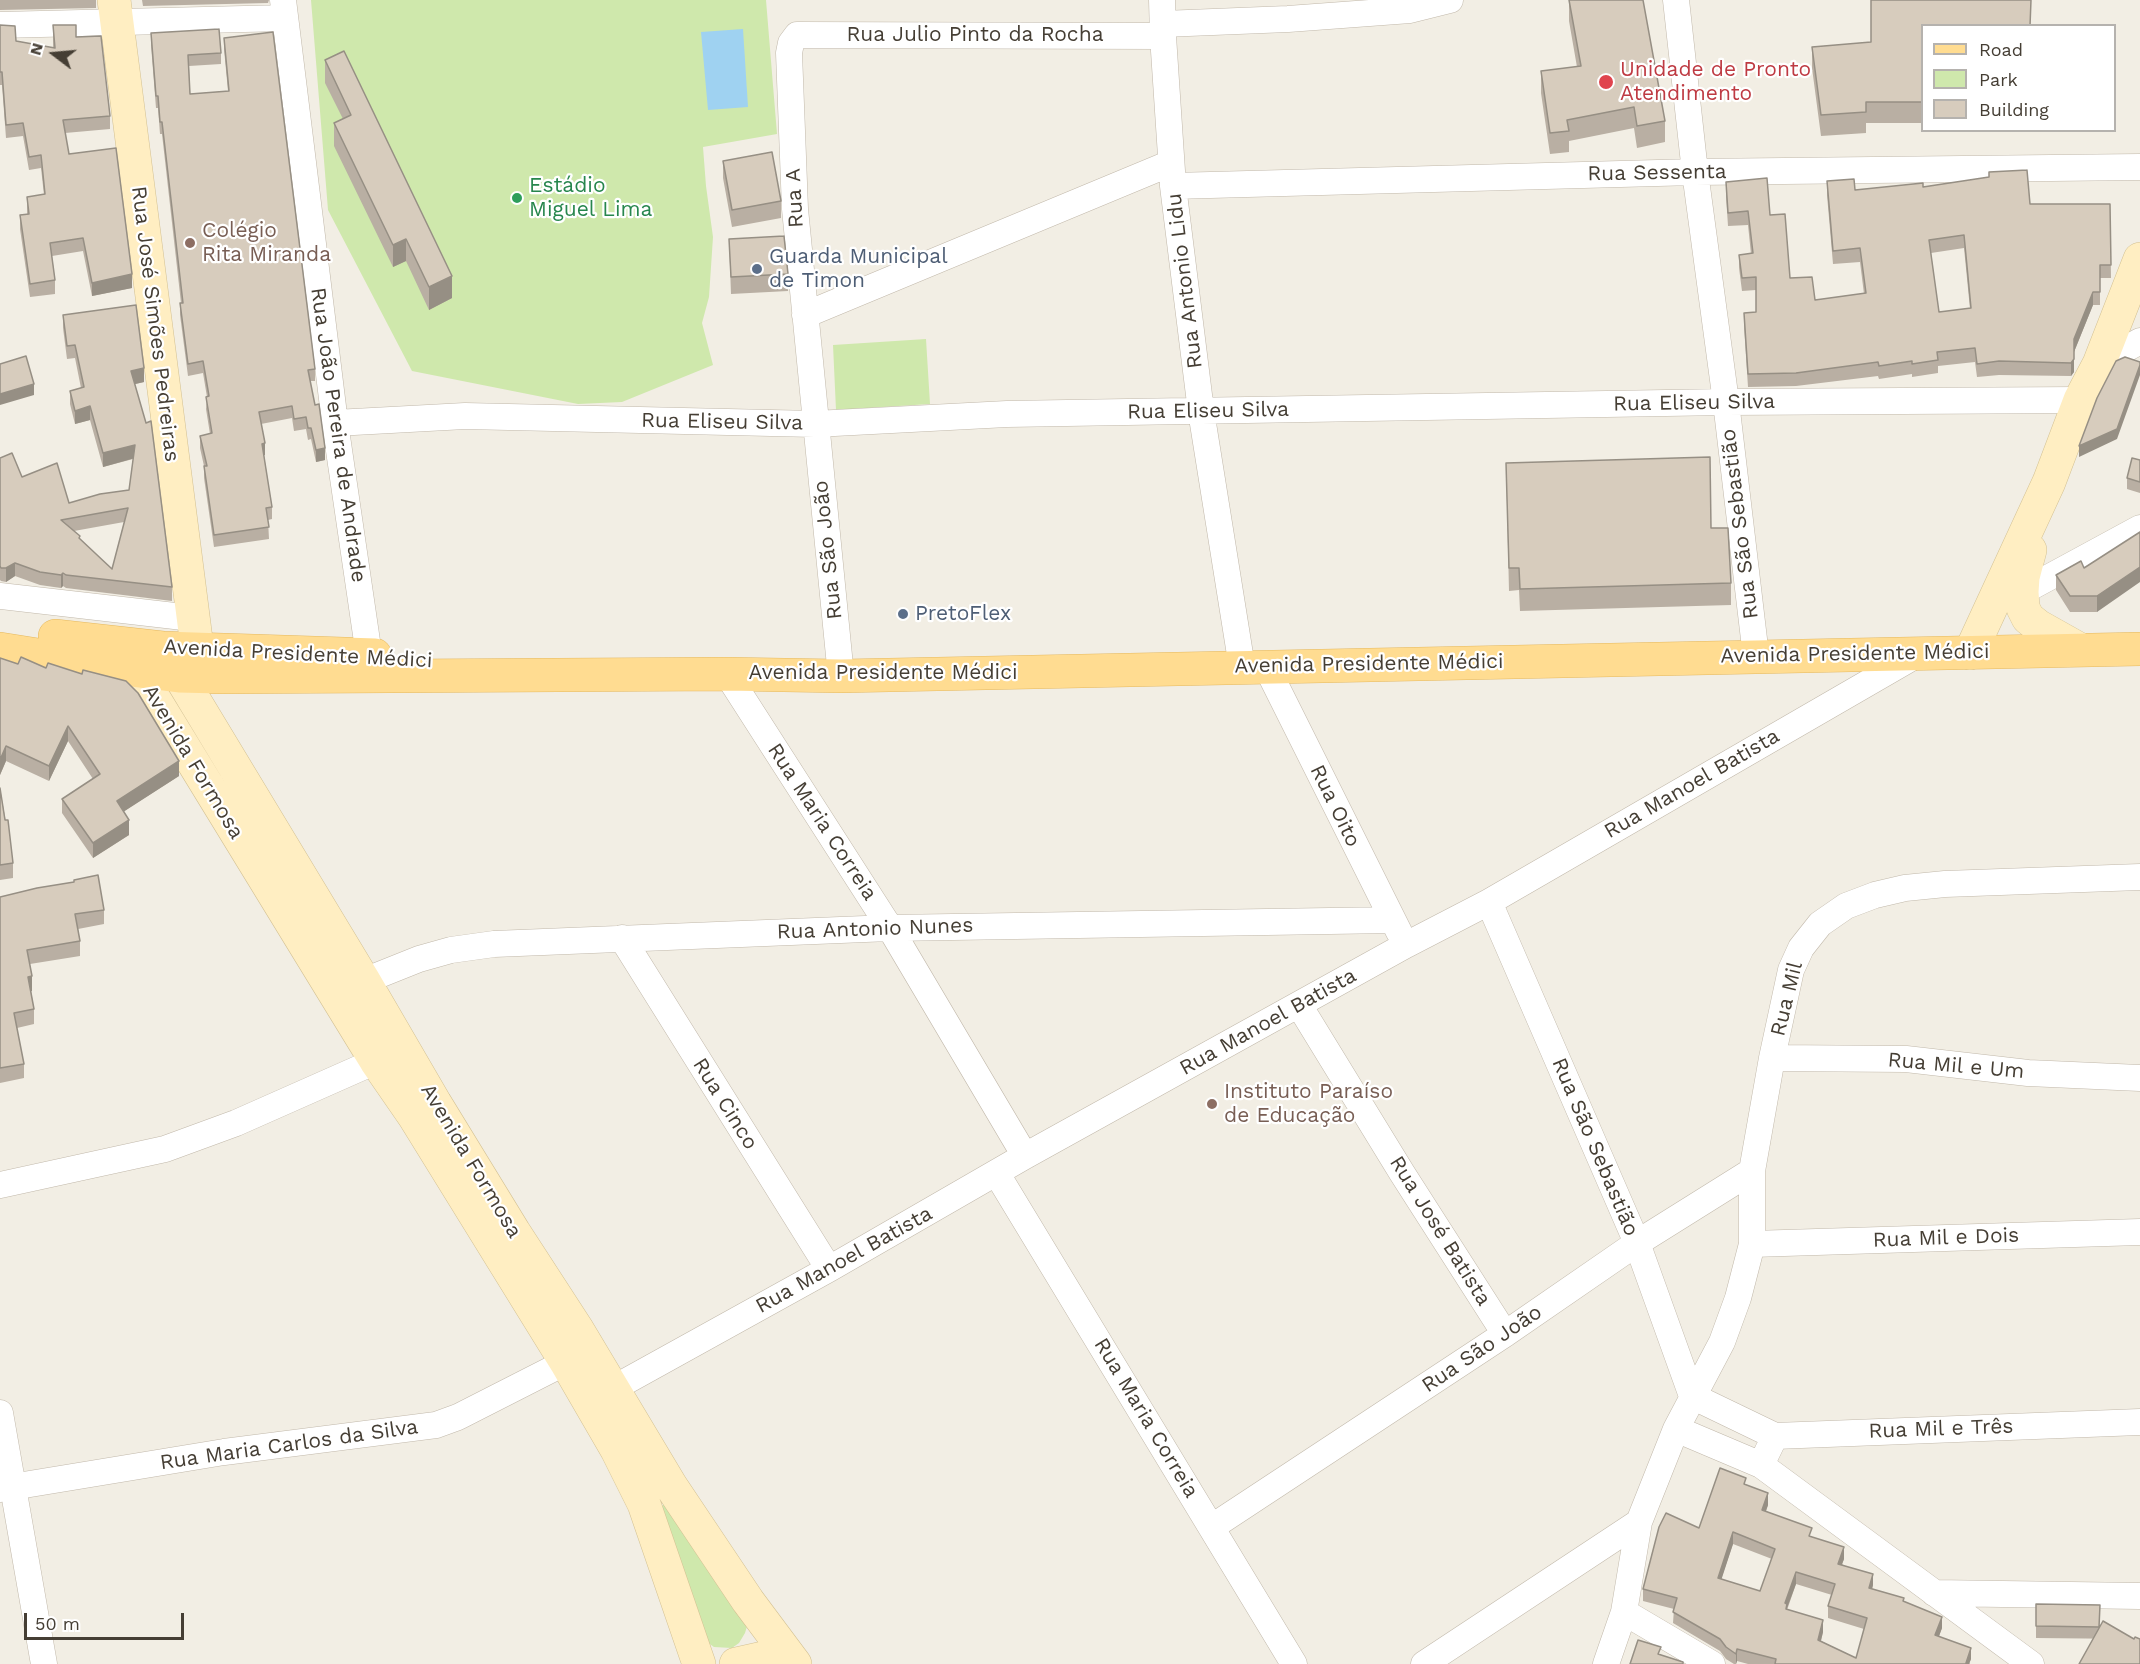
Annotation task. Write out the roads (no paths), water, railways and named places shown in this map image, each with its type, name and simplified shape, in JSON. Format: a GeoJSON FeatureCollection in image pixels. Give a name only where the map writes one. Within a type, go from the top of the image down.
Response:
{"type":"FeatureCollection","features":[{"type":"Feature","properties":{"kind":"main road","name":"Rua José Simões Pedreiras"},"geometry":{"type":"LineString","coordinates":[[116,12],[194,632]]}},
{"type":"Feature","properties":{"kind":"main road"},"geometry":{"type":"LineString","coordinates":[[1970,653],[2049,482],[2080,400],[2098,364],[2140,259]]}},
{"type":"Feature","properties":{"kind":"main road"},"geometry":{"type":"LineString","coordinates":[[2049,482],[2027,559],[2022,592],[2023,608],[2028,618],[2038,626],[2079,649]]}},
{"type":"Feature","properties":{"kind":"main road","name":"Avenida Presidente Médici"},"geometry":{"type":"LineString","coordinates":[[0,628],[163,648],[194,632],[369,655],[597,674]]}},
{"type":"Feature","properties":{"kind":"main road","name":"Avenida Formosa"},"geometry":{"type":"LineString","coordinates":[[121,644],[376,1060],[424,1110]]}},
{"type":"Feature","properties":{"kind":"main road","name":"Avenida Formosa"},"geometry":{"type":"LineString","coordinates":[[163,648],[364,981],[424,1110],[504,1240],[566,1362],[617,1450],[644,1504],[699,1664]]}},
{"type":"Feature","properties":{"kind":"main road","name":"Avenida Presidente Médici"},"geometry":{"type":"LineString","coordinates":[[0,649],[178,676],[727,674],[841,676],[2140,649]]}},
{"type":"Feature","properties":{"kind":"main road","name":"Avenida Formosa"},"geometry":{"type":"LineString","coordinates":[[504,1240],[614,1388],[672,1486],[748,1601],[790,1658]]}},
{"type":"Feature","properties":{"kind":"main road"},"geometry":{"type":"LineString","coordinates":[[644,1504],[672,1486]]}},
{"type":"Feature","properties":{"kind":"main road"},"geometry":{"type":"LineString","coordinates":[[735,1664],[790,1658]]}},
{"type":"Feature","properties":{"kind":"street","name":"Rua Julio Pinto da Rocha"},"geometry":{"type":"LineString","coordinates":[[790,43],[797,35],[1163,20],[1288,19],[1410,10],[1450,0]]}},
{"type":"Feature","properties":{"kind":"street","name":"Rua São Sebastião"},"geometry":{"type":"LineString","coordinates":[[1676,0],[1695,172],[1726,402],[1756,656]]}},
{"type":"Feature","properties":{"kind":"street"},"geometry":{"type":"LineString","coordinates":[[0,25],[116,12],[284,9]]}},
{"type":"Feature","properties":{"kind":"street","name":"Rua João Pereira de Andrade"},"geometry":{"type":"LineString","coordinates":[[284,9],[336,423],[369,655]]}},
{"type":"Feature","properties":{"kind":"street","name":"Rua Antonio Lidu"},"geometry":{"type":"LineString","coordinates":[[1163,20],[1172,175],[1201,411],[1254,667]]}},
{"type":"Feature","properties":{"kind":"street","name":"Rua A"},"geometry":{"type":"LineString","coordinates":[[790,43],[795,208],[815,424]]}},
{"type":"Feature","properties":{"kind":"street","name":"Rua Sessenta"},"geometry":{"type":"LineString","coordinates":[[1172,175],[2140,167]]}},
{"type":"Feature","properties":{"kind":"street"},"geometry":{"type":"LineString","coordinates":[[805,315],[1172,175]]}},
{"type":"Feature","properties":{"kind":"street"},"geometry":{"type":"LineString","coordinates":[[2098,364],[2140,341]]}},
{"type":"Feature","properties":{"kind":"street","name":"Rua Eliseu Silva"},"geometry":{"type":"LineString","coordinates":[[336,423],[465,416],[815,424],[1007,414],[1726,402],[2080,400]]}},
{"type":"Feature","properties":{"kind":"street","name":"Rua São João"},"geometry":{"type":"LineString","coordinates":[[815,424],[841,676]]}},
{"type":"Feature","properties":{"kind":"street"},"geometry":{"type":"LineString","coordinates":[[2022,592],[2140,528]]}},
{"type":"Feature","properties":{"kind":"street"},"geometry":{"type":"LineString","coordinates":[[0,596],[194,632]]}},
{"type":"Feature","properties":{"kind":"street","name":"Rua Manoel Batista"},"geometry":{"type":"LineString","coordinates":[[614,1388],[829,1269],[1025,1156],[1406,945],[1489,902],[1920,652]]}},
{"type":"Feature","properties":{"kind":"street","name":"Rua Oito"},"geometry":{"type":"LineString","coordinates":[[1254,667],[1406,945]]}},
{"type":"Feature","properties":{"kind":"street","name":"Rua Maria Correia"},"geometry":{"type":"LineString","coordinates":[[727,674],[890,928],[1025,1156]]}},
{"type":"Feature","properties":{"kind":"street","name":"Rua Mil"},"geometry":{"type":"LineString","coordinates":[[1606,1664],[1624,1612],[1639,1522],[1676,1429],[1722,1342],[1738,1298],[1752,1244],[1752,1172],[1772,1058],[1791,970],[1801,948],[1820,924],[1846,906],[1875,895],[1905,888],[1945,884],[2140,877]]}},
{"type":"Feature","properties":{"kind":"street","name":"Rua São Sebastião"},"geometry":{"type":"LineString","coordinates":[[1489,902],[1637,1244],[1692,1396]]}},
{"type":"Feature","properties":{"kind":"street","name":"Rua Antonio Nunes"},"geometry":{"type":"LineString","coordinates":[[364,981],[419,959],[451,950],[494,944],[890,928],[1392,920]]}},
{"type":"Feature","properties":{"kind":"street","name":"Rua Cinco"},"geometry":{"type":"LineString","coordinates":[[622,938],[829,1269]]}},
{"type":"Feature","properties":{"kind":"street","name":"Rua José Batista"},"geometry":{"type":"LineString","coordinates":[[1299,1005],[1402,1173],[1505,1334]]}},
{"type":"Feature","properties":{"kind":"street","name":"Rua Mil e Um"},"geometry":{"type":"LineString","coordinates":[[1772,1058],[1906,1059],[2028,1073],[2140,1078]]}},
{"type":"Feature","properties":{"kind":"street"},"geometry":{"type":"LineString","coordinates":[[0,1185],[165,1149],[236,1123],[376,1060]]}},
{"type":"Feature","properties":{"kind":"street","name":"Rua São João"},"geometry":{"type":"LineString","coordinates":[[1212,1527],[1637,1244],[1752,1172]]}},
{"type":"Feature","properties":{"kind":"street","name":"Rua Maria Correia"},"geometry":{"type":"LineString","coordinates":[[997,1174],[1294,1664]]}},
{"type":"Feature","properties":{"kind":"street","name":"Rua Mil e Dois"},"geometry":{"type":"LineString","coordinates":[[1752,1244],[2140,1232]]}},
{"type":"Feature","properties":{"kind":"street","name":"Rua Maria Carlos da Silva"},"geometry":{"type":"LineString","coordinates":[[6,1487],[224,1452],[436,1425],[458,1417],[566,1362]]}},
{"type":"Feature","properties":{"kind":"street"},"geometry":{"type":"LineString","coordinates":[[1692,1396],[1775,1436],[1761,1465]]}},
{"type":"Feature","properties":{"kind":"street"},"geometry":{"type":"LineString","coordinates":[[0,1413],[6,1487],[44,1664]]}},
{"type":"Feature","properties":{"kind":"street","name":"Rua Mil e Três"},"geometry":{"type":"LineString","coordinates":[[1775,1436],[2140,1422]]}},
{"type":"Feature","properties":{"kind":"street"},"geometry":{"type":"LineString","coordinates":[[1676,1429],[1761,1465],[2031,1664]]}},
{"type":"Feature","properties":{"kind":"street"},"geometry":{"type":"LineString","coordinates":[[1424,1664],[1639,1522]]}},
{"type":"Feature","properties":{"kind":"street"},"geometry":{"type":"LineString","coordinates":[[1934,1593],[2140,1596]]}},
{"type":"Feature","properties":{"kind":"street"},"geometry":{"type":"LineString","coordinates":[[1624,1612],[1712,1664]]}},
{"type":"Feature","properties":{"kind":"water"},"geometry":{"type":"Polygon","coordinates":[[[743,29],[748,107],[708,110],[701,32],[743,29]]]}},
{"type":"Feature","properties":{"kind":"place","name":"Unidade de Pronto Atendimento"},"geometry":{"type":"Point","coordinates":[1606,82]}},
{"type":"Feature","properties":{"kind":"place","name":"Estádio Miguel Lima"},"geometry":{"type":"Point","coordinates":[517,198]}},
{"type":"Feature","properties":{"kind":"place","name":"Colégio Rita Miranda"},"geometry":{"type":"Point","coordinates":[190,243]}},
{"type":"Feature","properties":{"kind":"place","name":"Guarda Municipal de Timon"},"geometry":{"type":"Point","coordinates":[757,269]}},
{"type":"Feature","properties":{"kind":"place","name":"PretoFlex"},"geometry":{"type":"Point","coordinates":[903,614]}},
{"type":"Feature","properties":{"kind":"place","name":"Instituto Paraíso de Educação"},"geometry":{"type":"Point","coordinates":[1212,1104]}}]}
